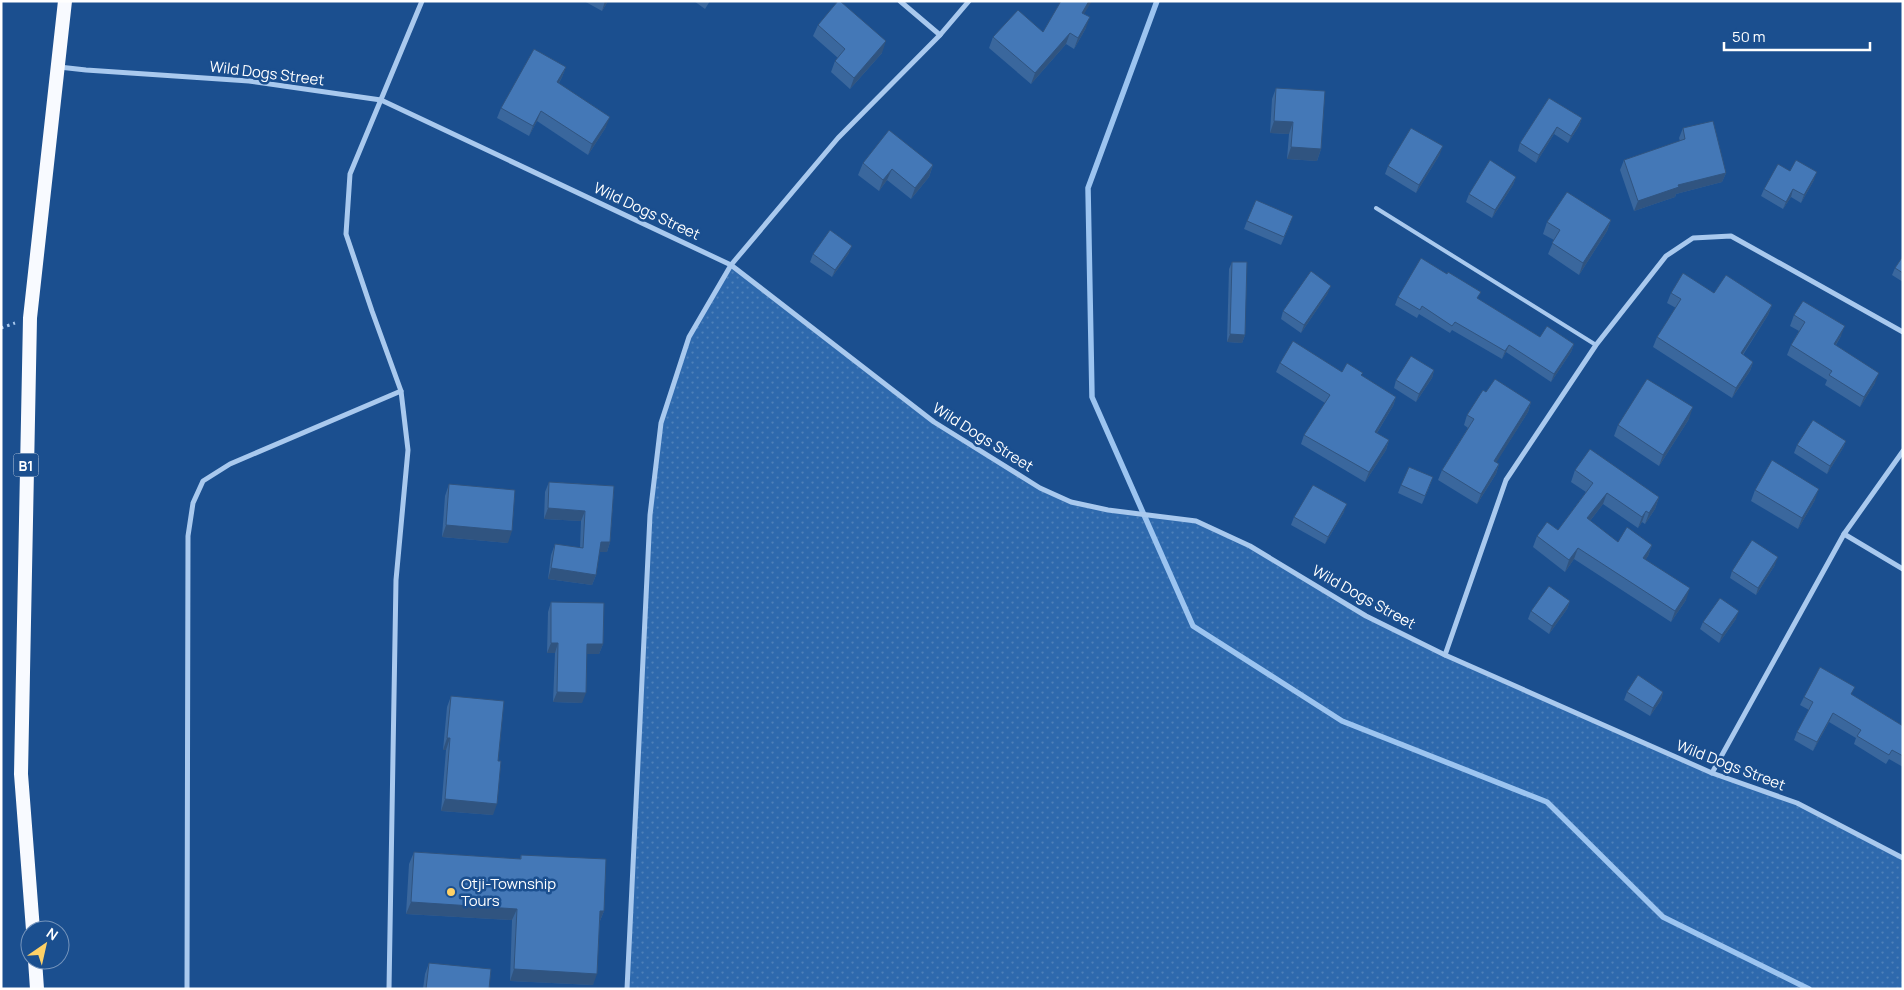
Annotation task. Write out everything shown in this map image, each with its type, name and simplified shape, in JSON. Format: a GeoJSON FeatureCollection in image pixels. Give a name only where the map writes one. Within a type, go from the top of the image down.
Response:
{"type":"FeatureCollection","features":[{"type":"Feature","properties":{"kind":"highway","name":"B1"},"geometry":{"type":"LineString","coordinates":[[32,920],[21,774],[30,318],[56,67],[65,1]]}},
{"type":"Feature","properties":{"kind":"highway"},"geometry":{"type":"LineString","coordinates":[[36,970],[37,989]]}},
{"type":"Feature","properties":{"kind":"street"},"geometry":{"type":"LineString","coordinates":[[389,989],[396,580],[408,450],[401,391],[346,234],[350,174],[422,1]]}},
{"type":"Feature","properties":{"kind":"street"},"geometry":{"type":"LineString","coordinates":[[900,1],[940,35]]}},
{"type":"Feature","properties":{"kind":"street"},"geometry":{"type":"LineString","coordinates":[[627,989],[650,515],[661,423],[689,336],[731,265],[838,138],[940,35],[969,1]]}},
{"type":"Feature","properties":{"kind":"street","name":"Wild Dogs Street"},"geometry":{"type":"LineString","coordinates":[[56,67],[249,81],[381,100],[731,265],[934,422],[1040,488],[1071,502],[1108,510],[1196,521],[1250,546],[1366,616],[1445,655],[1712,773],[1797,803],[1903,858]]}},
{"type":"Feature","properties":{"kind":"street"},"geometry":{"type":"LineString","coordinates":[[1445,655],[1506,480],[1596,345],[1666,256],[1693,238],[1731,236],[1903,332]]}},
{"type":"Feature","properties":{"kind":"street"},"geometry":{"type":"LineString","coordinates":[[187,989],[188,536],[193,503],[204,481],[230,464],[401,391]]}},
{"type":"Feature","properties":{"kind":"street"},"geometry":{"type":"LineString","coordinates":[[1712,773],[1844,534],[1903,451]]}},
{"type":"Feature","properties":{"kind":"street"},"geometry":{"type":"LineString","coordinates":[[1844,534],[1903,569]]}},
{"type":"Feature","properties":{"kind":"lane"},"geometry":{"type":"LineString","coordinates":[[1376,208],[1596,345]]}},
{"type":"Feature","properties":{"kind":"shaded area"},"geometry":{"type":"Polygon","coordinates":[[[731,265],[934,422],[1040,488],[1071,502],[1108,510],[1196,521],[1250,546],[1366,616],[1445,655],[1712,773],[1797,803],[1903,858],[1903,989],[627,989],[650,515],[661,423],[689,337],[731,265]]]}},
{"type":"Feature","properties":{"kind":"building"},"geometry":{"type":"Polygon","coordinates":[[[838,1],[886,41],[854,78],[835,61],[845,49],[818,25],[838,1]]]}},
{"type":"Feature","properties":{"kind":"building"},"geometry":{"type":"Polygon","coordinates":[[[1061,1],[1089,1],[1082,13],[1090,17],[1078,38],[1070,33],[1035,73],[993,37],[1018,10],[1043,32],[1061,1]]]}},
{"type":"Feature","properties":{"kind":"building"},"geometry":{"type":"Polygon","coordinates":[[[534,49],[566,67],[557,82],[610,117],[592,144],[541,111],[533,126],[501,108],[534,49]]]}},
{"type":"Feature","properties":{"kind":"building"},"geometry":{"type":"Polygon","coordinates":[[[1276,88],[1325,91],[1321,149],[1291,147],[1293,122],[1274,121],[1276,88]]]}},
{"type":"Feature","properties":{"kind":"building"},"geometry":{"type":"Polygon","coordinates":[[[1549,98],[1582,118],[1571,136],[1557,127],[1539,155],[1520,143],[1549,98]]]}},
{"type":"Feature","properties":{"kind":"building"},"geometry":{"type":"Polygon","coordinates":[[[1713,121],[1726,173],[1678,185],[1679,187],[1638,201],[1624,160],[1685,139],[1683,128],[1713,121]]]}},
{"type":"Feature","properties":{"kind":"building"},"geometry":{"type":"Polygon","coordinates":[[[1411,128],[1443,146],[1419,185],[1388,166],[1411,128]]]}},
{"type":"Feature","properties":{"kind":"building"},"geometry":{"type":"Polygon","coordinates":[[[889,130],[933,165],[915,188],[892,169],[883,180],[863,163],[889,130]]]}},
{"type":"Feature","properties":{"kind":"building"},"geometry":{"type":"Polygon","coordinates":[[[1490,160],[1516,177],[1495,210],[1469,194],[1490,160]]]}},
{"type":"Feature","properties":{"kind":"building"},"geometry":{"type":"Polygon","coordinates":[[[1796,160],[1817,172],[1804,195],[1793,189],[1786,202],[1764,189],[1778,164],[1790,171],[1796,160]]]}},
{"type":"Feature","properties":{"kind":"building"},"geometry":{"type":"Polygon","coordinates":[[[1567,192],[1611,220],[1583,263],[1552,243],[1560,230],[1547,222],[1567,192]]]}},
{"type":"Feature","properties":{"kind":"building"},"geometry":{"type":"Polygon","coordinates":[[[1256,200],[1293,216],[1284,237],[1247,221],[1256,200]]]}},
{"type":"Feature","properties":{"kind":"building"},"geometry":{"type":"Polygon","coordinates":[[[830,230],[852,246],[835,270],[813,254],[830,230]]]}},
{"type":"Feature","properties":{"kind":"building"},"geometry":{"type":"Polygon","coordinates":[[[1903,256],[1903,273],[1895,268],[1903,256]]]}},
{"type":"Feature","properties":{"kind":"building"},"geometry":{"type":"Polygon","coordinates":[[[1421,258],[1481,292],[1477,298],[1540,337],[1547,326],[1574,344],[1554,374],[1509,345],[1505,351],[1455,322],[1452,326],[1422,306],[1420,310],[1398,297],[1421,258]]]}},
{"type":"Feature","properties":{"kind":"building"},"geometry":{"type":"Polygon","coordinates":[[[1232,262],[1247,262],[1245,335],[1230,334],[1232,262]]]}},
{"type":"Feature","properties":{"kind":"building"},"geometry":{"type":"Polygon","coordinates":[[[1311,271],[1331,286],[1304,325],[1283,311],[1311,271]]]}},
{"type":"Feature","properties":{"kind":"building"},"geometry":{"type":"Polygon","coordinates":[[[1683,273],[1714,293],[1726,275],[1772,305],[1741,353],[1753,362],[1736,388],[1657,337],[1681,299],[1671,293],[1683,273]]]}},
{"type":"Feature","properties":{"kind":"building"},"geometry":{"type":"Polygon","coordinates":[[[1803,301],[1845,326],[1834,344],[1879,373],[1864,397],[1829,375],[1832,371],[1791,345],[1805,322],[1794,315],[1803,301]]]}},
{"type":"Feature","properties":{"kind":"building"},"geometry":{"type":"Polygon","coordinates":[[[1293,341],[1342,372],[1347,363],[1363,373],[1361,375],[1396,397],[1375,432],[1389,440],[1369,472],[1304,435],[1330,395],[1280,363],[1293,341]]]}},
{"type":"Feature","properties":{"kind":"building"},"geometry":{"type":"Polygon","coordinates":[[[1411,356],[1434,370],[1419,394],[1396,380],[1411,356]]]}},
{"type":"Feature","properties":{"kind":"building"},"geometry":{"type":"Polygon","coordinates":[[[1495,379],[1531,402],[1494,461],[1499,464],[1481,494],[1442,470],[1474,419],[1467,415],[1483,390],[1486,392],[1495,379]]]}},
{"type":"Feature","properties":{"kind":"building"},"geometry":{"type":"Polygon","coordinates":[[[1647,379],[1693,407],[1663,455],[1618,425],[1647,379]]]}},
{"type":"Feature","properties":{"kind":"building"},"geometry":{"type":"Polygon","coordinates":[[[1813,420],[1846,441],[1830,466],[1797,445],[1813,420]]]}},
{"type":"Feature","properties":{"kind":"building"},"geometry":{"type":"Polygon","coordinates":[[[1590,449],[1659,497],[1649,513],[1646,511],[1642,517],[1607,493],[1587,518],[1618,542],[1627,527],[1652,545],[1643,558],[1690,588],[1675,611],[1578,548],[1569,560],[1537,536],[1547,522],[1558,530],[1593,483],[1575,470],[1590,449]]]}},
{"type":"Feature","properties":{"kind":"building"},"geometry":{"type":"Polygon","coordinates":[[[1772,460],[1819,489],[1802,518],[1755,490],[1772,460]]]}},
{"type":"Feature","properties":{"kind":"building"},"geometry":{"type":"Polygon","coordinates":[[[1409,467],[1433,477],[1425,496],[1401,485],[1409,467]]]}},
{"type":"Feature","properties":{"kind":"building"},"geometry":{"type":"Polygon","coordinates":[[[549,482],[614,486],[610,542],[601,542],[596,575],[551,568],[555,544],[583,548],[585,511],[548,508],[549,482]]]}},
{"type":"Feature","properties":{"kind":"building"},"geometry":{"type":"Polygon","coordinates":[[[449,484],[515,490],[512,531],[446,525],[449,484]]]}},
{"type":"Feature","properties":{"kind":"building"},"geometry":{"type":"Polygon","coordinates":[[[1313,485],[1347,504],[1328,537],[1294,517],[1313,485]]]}},
{"type":"Feature","properties":{"kind":"building"},"geometry":{"type":"Polygon","coordinates":[[[1752,540],[1778,557],[1758,588],[1732,571],[1752,540]]]}},
{"type":"Feature","properties":{"kind":"building"},"geometry":{"type":"Polygon","coordinates":[[[1549,586],[1570,601],[1552,626],[1531,611],[1549,586]]]}},
{"type":"Feature","properties":{"kind":"building"},"geometry":{"type":"Polygon","coordinates":[[[1720,598],[1739,611],[1722,635],[1703,622],[1720,598]]]}},
{"type":"Feature","properties":{"kind":"building"},"geometry":{"type":"Polygon","coordinates":[[[551,602],[604,603],[603,644],[587,644],[586,693],[557,692],[558,643],[551,643],[551,602]]]}},
{"type":"Feature","properties":{"kind":"building"},"geometry":{"type":"Polygon","coordinates":[[[1820,667],[1855,687],[1851,694],[1903,726],[1903,756],[1892,750],[1889,755],[1857,736],[1861,730],[1833,713],[1817,742],[1797,732],[1813,702],[1804,697],[1820,667]]]}},
{"type":"Feature","properties":{"kind":"building"},"geometry":{"type":"Polygon","coordinates":[[[1638,675],[1663,692],[1653,708],[1627,692],[1638,675]]]}},
{"type":"Feature","properties":{"kind":"building"},"geometry":{"type":"Polygon","coordinates":[[[451,696],[504,701],[498,761],[501,761],[497,804],[445,799],[450,738],[447,738],[451,696]]]}},
{"type":"Feature","properties":{"kind":"building"},"geometry":{"type":"Polygon","coordinates":[[[414,852],[521,859],[521,855],[606,859],[604,911],[600,911],[597,974],[514,969],[517,909],[411,902],[414,852]]]}},
{"type":"Feature","properties":{"kind":"building"},"geometry":{"type":"Polygon","coordinates":[[[429,963],[491,969],[489,989],[426,989],[429,963]]]}},
{"type":"Feature","properties":{"kind":"waterway"},"geometry":{"type":"LineString","coordinates":[[1157,1],[1088,188],[1092,397],[1193,626],[1342,721],[1547,802],[1663,917],[1809,989]]}},
{"type":"Feature","properties":{"kind":"place","name":"Otji-Township Tours"},"geometry":{"type":"Point","coordinates":[451,892]}}]}
